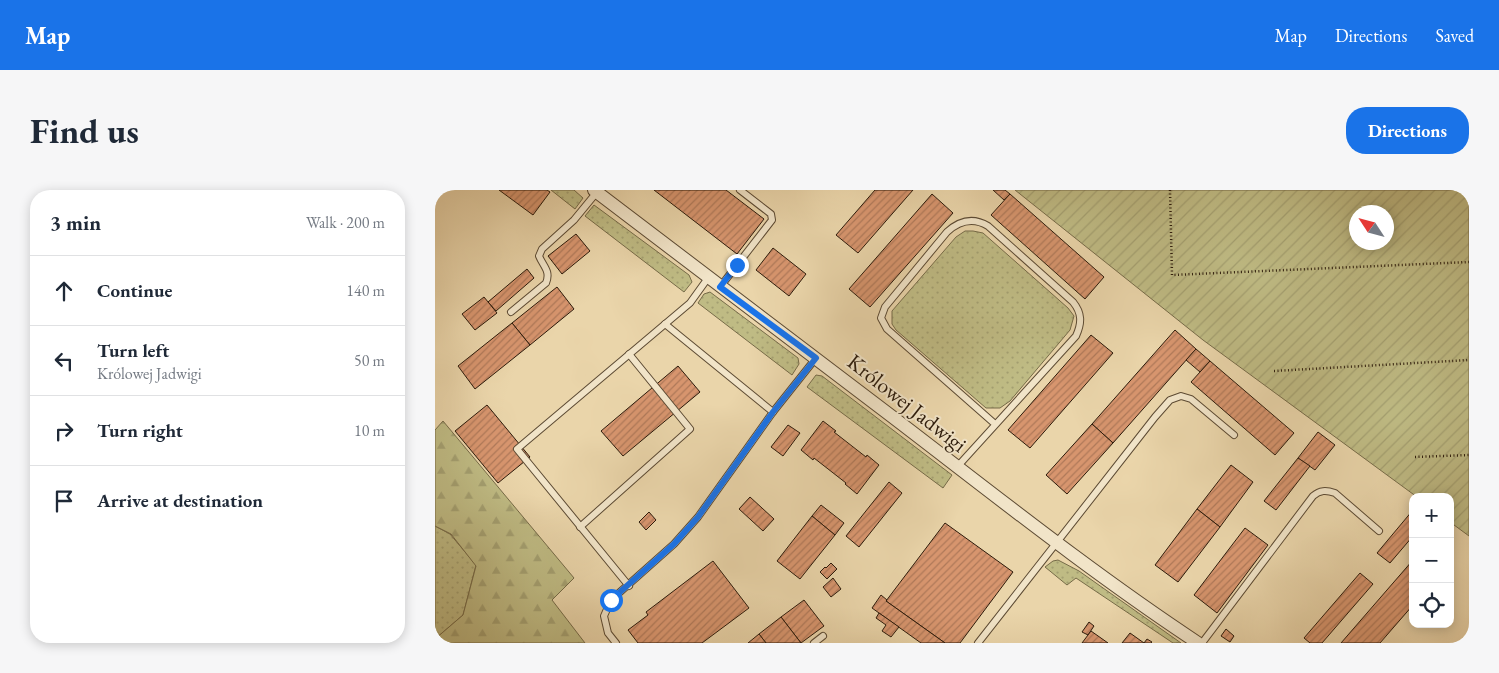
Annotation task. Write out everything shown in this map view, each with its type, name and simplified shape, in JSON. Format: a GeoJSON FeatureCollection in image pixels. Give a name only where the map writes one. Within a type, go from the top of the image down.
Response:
{"type":"FeatureCollection","features":[{"type":"Feature","properties":{"kind":"street","name":"Królowej Jadwigi"},"geometry":{"type":"LineString","coordinates":[[596,191],[1129,597],[1200,643]]}},
{"type":"Feature","properties":{"kind":"lane"},"geometry":{"type":"LineString","coordinates":[[720,287],[772,220],[771,214],[740,190]]}},
{"type":"Feature","properties":{"kind":"lane"},"geometry":{"type":"LineString","coordinates":[[511,312],[546,283],[549,276],[547,268],[539,256],[541,249],[574,220],[596,191]]}},
{"type":"Feature","properties":{"kind":"lane"},"geometry":{"type":"LineString","coordinates":[[957,467],[1075,336],[1080,327],[1081,319],[1080,312],[1073,302],[988,226],[979,222],[967,221],[956,225],[947,232],[885,307],[881,318],[887,329],[995,424]]}},
{"type":"Feature","properties":{"kind":"lane"},"geometry":{"type":"LineString","coordinates":[[629,586],[517,450],[690,303],[708,278]]}},
{"type":"Feature","properties":{"kind":"lane"},"geometry":{"type":"LineString","coordinates":[[665,324],[773,412]]}},
{"type":"Feature","properties":{"kind":"lane"},"geometry":{"type":"LineString","coordinates":[[580,527],[690,429],[629,354]]}},
{"type":"Feature","properties":{"kind":"lane"},"geometry":{"type":"LineString","coordinates":[[617,643],[609,633],[605,616],[611,600],[674,544],[698,517],[773,412],[816,358]]}},
{"type":"Feature","properties":{"kind":"lane"},"geometry":{"type":"LineString","coordinates":[[978,643],[1165,405],[1176,397],[1191,398],[1234,435]]}},
{"type":"Feature","properties":{"kind":"lane"},"geometry":{"type":"LineString","coordinates":[[1200,643],[1317,492],[1328,491],[1335,493],[1379,530]]}},
{"type":"Feature","properties":{"kind":"lane"},"geometry":{"type":"LineString","coordinates":[[814,643],[823,636]]}},
{"type":"Feature","properties":{"kind":"path"},"geometry":{"type":"LineString","coordinates":[[1170,190],[1172,275],[1469,262]]}},
{"type":"Feature","properties":{"kind":"path"},"geometry":{"type":"LineString","coordinates":[[1274,371],[1469,360]]}},
{"type":"Feature","properties":{"kind":"path"},"geometry":{"type":"LineString","coordinates":[[1415,457],[1469,455]]}},
{"type":"Feature","properties":{"kind":"green space"},"geometry":{"type":"Polygon","coordinates":[[[551,190],[574,190],[583,198],[575,209],[551,190]]]}},
{"type":"Feature","properties":{"kind":"green space"},"geometry":{"type":"Polygon","coordinates":[[[1015,190],[1469,190],[1469,536],[1454,525],[1454,493],[1412,493],[1203,340],[1015,190]]]}},
{"type":"Feature","properties":{"kind":"green space"},"geometry":{"type":"Polygon","coordinates":[[[594,205],[689,275],[692,282],[684,292],[585,216],[594,205]]]}},
{"type":"Feature","properties":{"kind":"green space"},"geometry":{"type":"Polygon","coordinates":[[[965,231],[983,233],[1068,308],[1074,316],[1070,330],[1010,401],[1000,408],[986,408],[896,330],[892,324],[892,311],[956,237],[965,231]]]}},
{"type":"Feature","properties":{"kind":"green space"},"geometry":{"type":"Polygon","coordinates":[[[710,292],[798,358],[799,364],[792,375],[698,303],[704,294],[710,292]]]}},
{"type":"Feature","properties":{"kind":"green space"},"geometry":{"type":"Polygon","coordinates":[[[816,375],[822,376],[952,475],[943,488],[807,387],[816,375]]]}},
{"type":"Feature","properties":{"kind":"green space"},"geometry":{"type":"Polygon","coordinates":[[[443,421],[574,578],[552,600],[585,643],[435,643],[435,639],[463,615],[476,566],[451,534],[435,526],[435,430],[443,421]]]}},
{"type":"Feature","properties":{"kind":"green space"},"geometry":{"type":"Polygon","coordinates":[[[435,526],[450,534],[476,565],[463,615],[435,639],[435,526]]]}},
{"type":"Feature","properties":{"kind":"green space"},"geometry":{"type":"Polygon","coordinates":[[[1058,560],[1079,571],[1181,643],[1173,643],[1076,578],[1067,585],[1045,567],[1058,560]]]}},
{"type":"Feature","properties":{"kind":"building"},"geometry":{"type":"Polygon","coordinates":[[[499,190],[547,190],[550,192],[533,215],[499,190]]]}},
{"type":"Feature","properties":{"kind":"building"},"geometry":{"type":"Polygon","coordinates":[[[654,190],[726,190],[764,219],[737,254],[654,190]]]}},
{"type":"Feature","properties":{"kind":"building"},"geometry":{"type":"Polygon","coordinates":[[[875,190],[913,190],[858,253],[836,235],[875,190]]]}},
{"type":"Feature","properties":{"kind":"building"},"geometry":{"type":"Polygon","coordinates":[[[993,190],[1005,190],[1010,194],[1004,200],[993,190]]]}},
{"type":"Feature","properties":{"kind":"building"},"geometry":{"type":"Polygon","coordinates":[[[932,194],[953,213],[870,307],[849,289],[932,194]]]}},
{"type":"Feature","properties":{"kind":"building"},"geometry":{"type":"Polygon","coordinates":[[[1010,194],[1104,277],[1085,299],[991,215],[1010,194]]]}},
{"type":"Feature","properties":{"kind":"building"},"geometry":{"type":"Polygon","coordinates":[[[576,234],[590,251],[562,274],[548,256],[576,234]]]}},
{"type":"Feature","properties":{"kind":"building"},"geometry":{"type":"Polygon","coordinates":[[[773,248],[806,274],[789,296],[756,270],[773,248]]]}},
{"type":"Feature","properties":{"kind":"building"},"geometry":{"type":"Polygon","coordinates":[[[527,269],[534,278],[496,311],[488,302],[527,269]]]}},
{"type":"Feature","properties":{"kind":"building"},"geometry":{"type":"Polygon","coordinates":[[[557,287],[574,309],[530,345],[512,323],[557,287]]]}},
{"type":"Feature","properties":{"kind":"building"},"geometry":{"type":"Polygon","coordinates":[[[484,297],[497,313],[475,330],[462,314],[484,297]]]}},
{"type":"Feature","properties":{"kind":"building"},"geometry":{"type":"Polygon","coordinates":[[[512,323],[530,345],[475,389],[458,366],[512,323]]]}},
{"type":"Feature","properties":{"kind":"building"},"geometry":{"type":"Polygon","coordinates":[[[1175,330],[1196,349],[1113,443],[1092,424],[1175,330]]]}},
{"type":"Feature","properties":{"kind":"building"},"geometry":{"type":"Polygon","coordinates":[[[1091,335],[1113,353],[1030,448],[1008,430],[1091,335]]]}},
{"type":"Feature","properties":{"kind":"building"},"geometry":{"type":"Polygon","coordinates":[[[1196,349],[1210,361],[1200,372],[1186,360],[1196,349]]]}},
{"type":"Feature","properties":{"kind":"building"},"geometry":{"type":"Polygon","coordinates":[[[1210,361],[1294,433],[1275,455],[1191,382],[1210,361]]]}},
{"type":"Feature","properties":{"kind":"building"},"geometry":{"type":"Polygon","coordinates":[[[678,366],[700,392],[623,456],[601,431],[678,366]]]}},
{"type":"Feature","properties":{"kind":"building"},"geometry":{"type":"Polygon","coordinates":[[[487,405],[530,457],[498,483],[455,431],[487,405]]]}},
{"type":"Feature","properties":{"kind":"building"},"geometry":{"type":"Polygon","coordinates":[[[823,421],[836,431],[834,432],[879,465],[857,494],[846,483],[801,450],[823,421]]]}},
{"type":"Feature","properties":{"kind":"building"},"geometry":{"type":"Polygon","coordinates":[[[1092,424],[1113,443],[1067,494],[1046,475],[1092,424]]]}},
{"type":"Feature","properties":{"kind":"building"},"geometry":{"type":"Polygon","coordinates":[[[788,425],[800,433],[783,456],[771,447],[788,425]]]}},
{"type":"Feature","properties":{"kind":"building"},"geometry":{"type":"Polygon","coordinates":[[[1318,432],[1335,445],[1315,470],[1298,458],[1318,432]]]}},
{"type":"Feature","properties":{"kind":"building"},"geometry":{"type":"Polygon","coordinates":[[[1298,458],[1310,466],[1276,510],[1264,501],[1298,458]]]}},
{"type":"Feature","properties":{"kind":"building"},"geometry":{"type":"Polygon","coordinates":[[[1231,465],[1253,482],[1220,527],[1197,509],[1231,465]]]}},
{"type":"Feature","properties":{"kind":"building"},"geometry":{"type":"Polygon","coordinates":[[[889,482],[902,493],[859,547],[846,536],[889,482]]]}},
{"type":"Feature","properties":{"kind":"building"},"geometry":{"type":"Polygon","coordinates":[[[750,497],[774,519],[763,531],[739,509],[750,497]]]}},
{"type":"Feature","properties":{"kind":"building"},"geometry":{"type":"Polygon","coordinates":[[[821,505],[844,523],[835,535],[812,516],[821,505]]]}},
{"type":"Feature","properties":{"kind":"building"},"geometry":{"type":"Polygon","coordinates":[[[1197,509],[1220,527],[1178,582],[1155,565],[1197,509]]]}},
{"type":"Feature","properties":{"kind":"building"},"geometry":{"type":"Polygon","coordinates":[[[649,512],[656,520],[646,530],[639,522],[649,512]]]}},
{"type":"Feature","properties":{"kind":"building"},"geometry":{"type":"Polygon","coordinates":[[[1409,515],[1409,541],[1390,563],[1377,553],[1409,515]]]}},
{"type":"Feature","properties":{"kind":"building"},"geometry":{"type":"Polygon","coordinates":[[[812,516],[835,535],[800,579],[777,561],[812,516]]]}},
{"type":"Feature","properties":{"kind":"building"},"geometry":{"type":"Polygon","coordinates":[[[945,523],[1013,572],[960,643],[945,643],[886,601],[945,523]]]}},
{"type":"Feature","properties":{"kind":"building"},"geometry":{"type":"Polygon","coordinates":[[[1245,528],[1268,545],[1217,613],[1194,595],[1245,528]]]}},
{"type":"Feature","properties":{"kind":"building"},"geometry":{"type":"Polygon","coordinates":[[[713,561],[749,608],[702,643],[638,643],[628,630],[648,615],[646,612],[713,561]]]}},
{"type":"Feature","properties":{"kind":"building"},"geometry":{"type":"Polygon","coordinates":[[[831,563],[837,569],[827,579],[820,572],[831,563]]]}},
{"type":"Feature","properties":{"kind":"building"},"geometry":{"type":"Polygon","coordinates":[[[1409,565],[1409,610],[1380,643],[1341,643],[1409,565]]]}},
{"type":"Feature","properties":{"kind":"building"},"geometry":{"type":"Polygon","coordinates":[[[1360,573],[1373,584],[1322,643],[1310,643],[1304,638],[1360,573]]]}},
{"type":"Feature","properties":{"kind":"building"},"geometry":{"type":"Polygon","coordinates":[[[833,578],[841,589],[831,597],[823,587],[833,578]]]}},
{"type":"Feature","properties":{"kind":"building"},"geometry":{"type":"Polygon","coordinates":[[[881,595],[886,601],[945,643],[921,643],[872,608],[881,595]]]}},
{"type":"Feature","properties":{"kind":"building"},"geometry":{"type":"Polygon","coordinates":[[[804,600],[824,626],[801,643],[781,617],[804,600]]]}},
{"type":"Feature","properties":{"kind":"building"},"geometry":{"type":"Polygon","coordinates":[[[879,613],[899,627],[891,637],[882,631],[886,625],[876,618],[879,613]]]}},
{"type":"Feature","properties":{"kind":"building"},"geometry":{"type":"Polygon","coordinates":[[[781,617],[801,643],[766,643],[759,634],[781,617]]]}},
{"type":"Feature","properties":{"kind":"building"},"geometry":{"type":"Polygon","coordinates":[[[1089,622],[1094,626],[1088,635],[1082,632],[1089,622]]]}},
{"type":"Feature","properties":{"kind":"building"},"geometry":{"type":"Polygon","coordinates":[[[1226,629],[1234,636],[1230,642],[1221,636],[1226,629]]]}},
{"type":"Feature","properties":{"kind":"building"},"geometry":{"type":"Polygon","coordinates":[[[1091,631],[1108,643],[1082,643],[1091,631]]]}},
{"type":"Feature","properties":{"kind":"building"},"geometry":{"type":"Polygon","coordinates":[[[1130,633],[1144,643],[1122,643],[1130,633]]]}},
{"type":"Feature","properties":{"kind":"building"},"geometry":{"type":"Polygon","coordinates":[[[759,634],[766,643],[748,643],[759,634]]]}},
{"type":"Feature","properties":{"kind":"building"},"geometry":{"type":"Polygon","coordinates":[[[1147,639],[1152,642],[1151,643],[1144,643],[1147,639]]]}},
{"type":"Feature","properties":{"kind":"route"},"geometry":{"type":"LineString","coordinates":[[611,600],[674,544],[698,517],[773,412],[816,358],[720,287],[737,265]]}}]}
